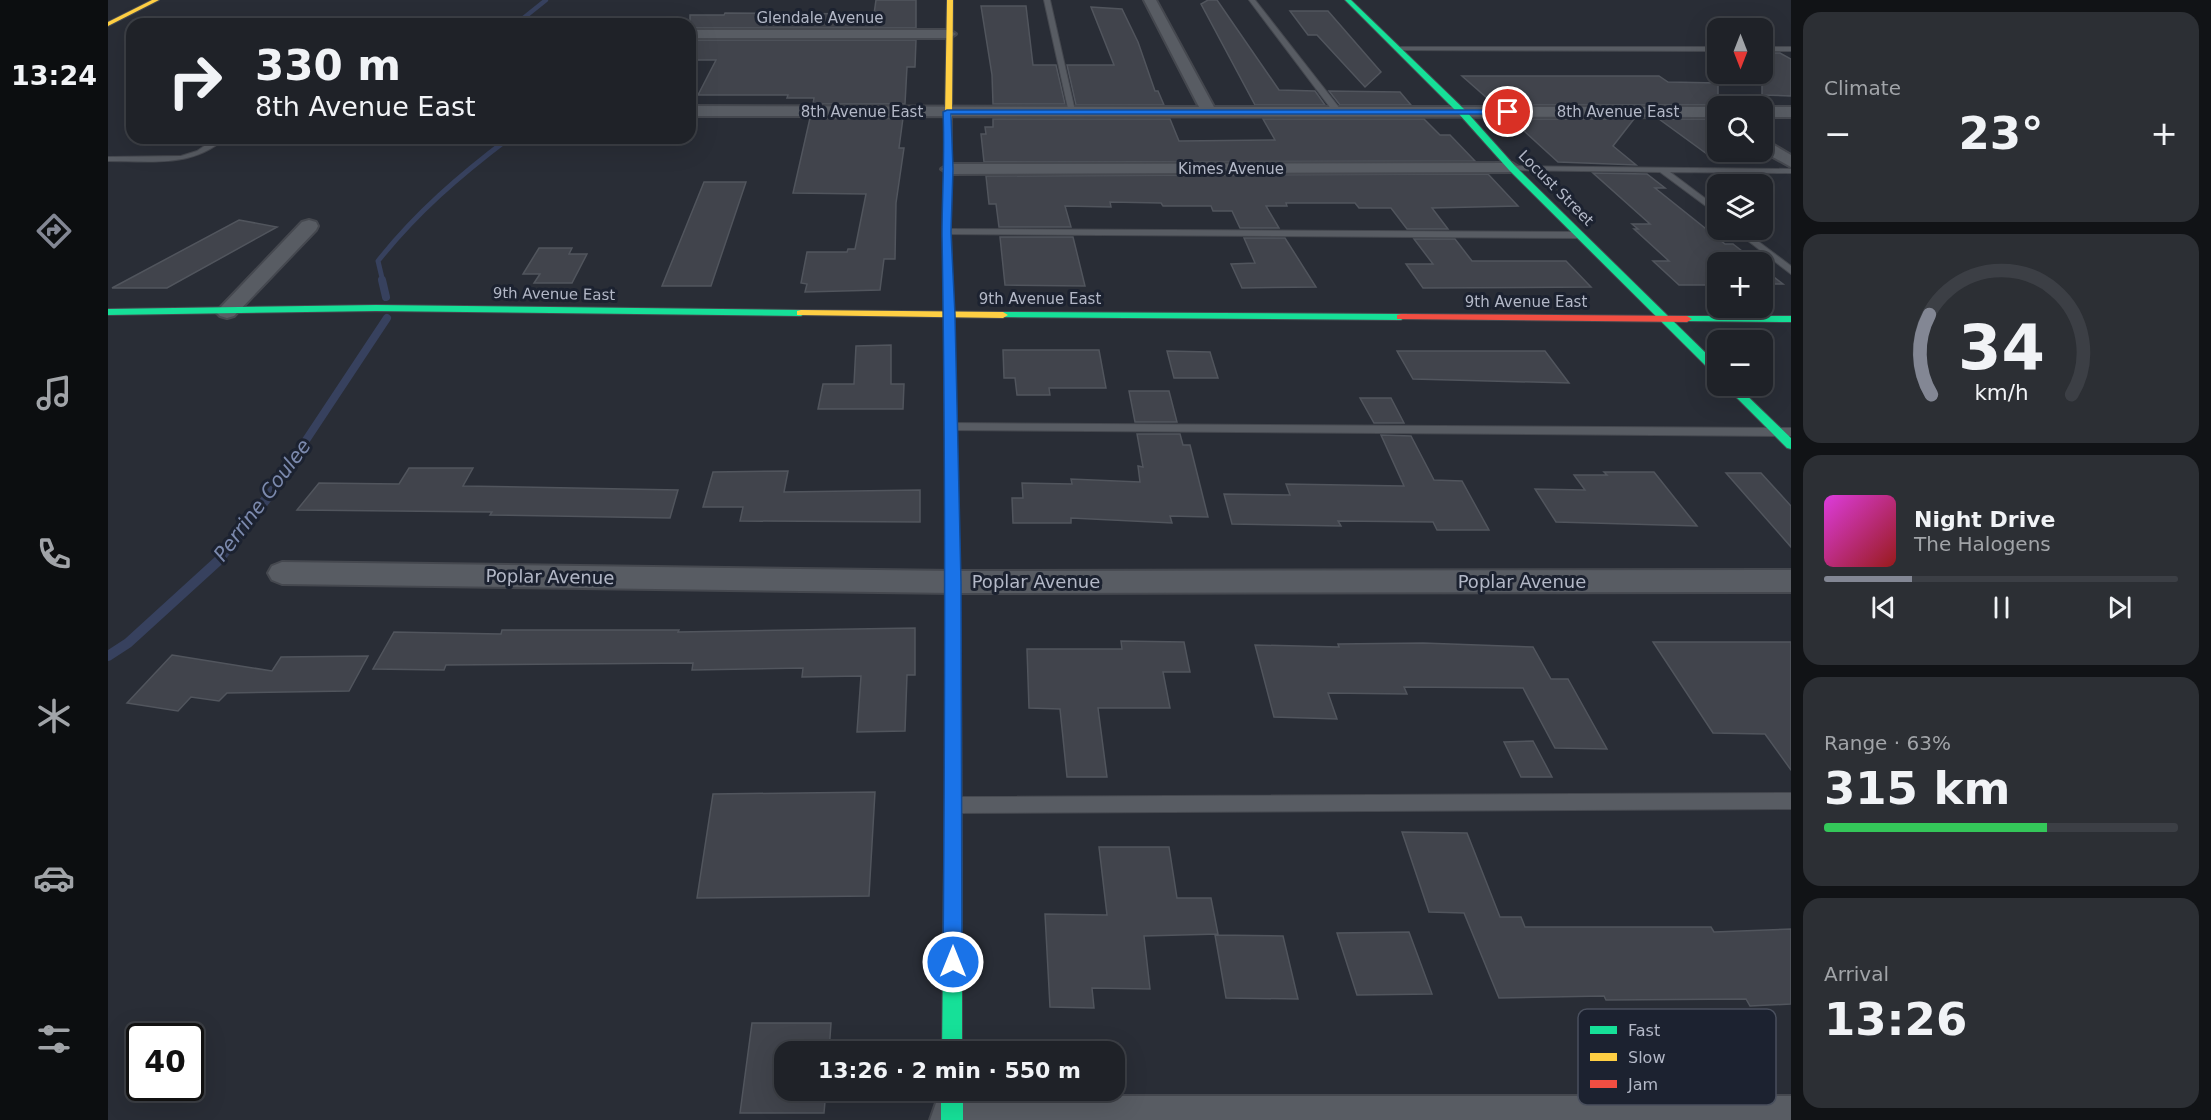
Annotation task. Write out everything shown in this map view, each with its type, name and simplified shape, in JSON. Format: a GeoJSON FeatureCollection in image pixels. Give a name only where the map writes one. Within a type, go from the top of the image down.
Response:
{"type":"FeatureCollection","features":[{"type":"Feature","properties":{"kind":"street"},"geometry":{"type":"LineString","coordinates":[[108,24],[156,0]]}},
{"type":"Feature","properties":{"kind":"street"},"geometry":{"type":"LineString","coordinates":[[951,0],[947,112],[949,169],[947,232],[954,582],[952,1041]]}},
{"type":"Feature","properties":{"kind":"street"},"geometry":{"type":"LineString","coordinates":[[1150,0],[1209,111]]}},
{"type":"Feature","properties":{"kind":"street","name":"Locust Street"},"geometry":{"type":"LineString","coordinates":[[1348,0],[1462,112],[1512,168],[1707,361]]}},
{"type":"Feature","properties":{"kind":"street","name":"Glendale Avenue"},"geometry":{"type":"LineString","coordinates":[[696,34],[950,34]]}},
{"type":"Feature","properties":{"kind":"street","name":"8th Avenue East"},"geometry":{"type":"LineString","coordinates":[[696,111],[1707,113]]}},
{"type":"Feature","properties":{"kind":"street"},"geometry":{"type":"LineString","coordinates":[[1773,112],[1791,112]]}},
{"type":"Feature","properties":{"kind":"street"},"geometry":{"type":"LineString","coordinates":[[1773,150],[1791,162]]}},
{"type":"Feature","properties":{"kind":"street","name":"Kimes Avenue"},"geometry":{"type":"LineString","coordinates":[[949,169],[1512,168]]}},
{"type":"Feature","properties":{"kind":"street"},"geometry":{"type":"LineString","coordinates":[[227,312],[309,226]]}},
{"type":"Feature","properties":{"kind":"street","name":"9th Avenue East"},"geometry":{"type":"LineString","coordinates":[[108,312],[376,308],[950,315],[1791,319]]}},
{"type":"Feature","properties":{"kind":"street"},"geometry":{"type":"LineString","coordinates":[[1743,396],[1784,432],[1791,445]]}},
{"type":"Feature","properties":{"kind":"street","name":"Poplar Avenue"},"geometry":{"type":"LineString","coordinates":[[282,573],[954,582],[1791,581]]}},
{"type":"Feature","properties":{"kind":"street"},"geometry":{"type":"LineString","coordinates":[[952,1110],[1791,1119]]}},
{"type":"Feature","properties":{"kind":"lane"},"geometry":{"type":"LineString","coordinates":[[1047,0],[1073,112]]}},
{"type":"Feature","properties":{"kind":"lane"},"geometry":{"type":"LineString","coordinates":[[1252,0],[1338,112]]}},
{"type":"Feature","properties":{"kind":"lane"},"geometry":{"type":"LineString","coordinates":[[1397,48],[1707,49]]}},
{"type":"Feature","properties":{"kind":"lane"},"geometry":{"type":"LineString","coordinates":[[1773,49],[1791,49]]}},
{"type":"Feature","properties":{"kind":"lane"},"geometry":{"type":"LineString","coordinates":[[108,159],[182,158],[200,153],[213,144]]}},
{"type":"Feature","properties":{"kind":"lane"},"geometry":{"type":"LineString","coordinates":[[1512,168],[1791,171]]}},
{"type":"Feature","properties":{"kind":"lane"},"geometry":{"type":"LineString","coordinates":[[1662,170],[1707,205]]}},
{"type":"Feature","properties":{"kind":"lane"},"geometry":{"type":"LineString","coordinates":[[947,232],[1580,235]]}},
{"type":"Feature","properties":{"kind":"lane"},"geometry":{"type":"LineString","coordinates":[[1751,240],[1791,271]]}},
{"type":"Feature","properties":{"kind":"lane"},"geometry":{"type":"LineString","coordinates":[[952,427],[1784,432]]}},
{"type":"Feature","properties":{"kind":"lane"},"geometry":{"type":"LineString","coordinates":[[953,805],[1791,801]]}},
{"type":"Feature","properties":{"kind":"building"},"geometry":{"type":"Polygon","coordinates":[[[876,0],[916,0],[916,28],[696,28],[696,18],[690,18],[690,15],[724,15],[725,13],[874,14],[876,0]]]}},
{"type":"Feature","properties":{"kind":"building"},"geometry":{"type":"Polygon","coordinates":[[[1208,0],[1217,0],[1279,90],[1315,91],[1325,105],[1255,105],[1201,4],[1208,0]]]}},
{"type":"Feature","properties":{"kind":"building"},"geometry":{"type":"Polygon","coordinates":[[[981,6],[1026,6],[1033,65],[1056,65],[1065,104],[993,104],[992,75],[981,6]]]}},
{"type":"Feature","properties":{"kind":"building"},"geometry":{"type":"Polygon","coordinates":[[[1091,7],[1122,9],[1138,42],[1155,91],[1158,91],[1164,105],[1076,105],[1067,65],[1114,65],[1091,7]]]}},
{"type":"Feature","properties":{"kind":"building"},"geometry":{"type":"Polygon","coordinates":[[[1290,11],[1328,11],[1381,72],[1365,87],[1317,35],[1308,35],[1290,11]]]}},
{"type":"Feature","properties":{"kind":"building"},"geometry":{"type":"Polygon","coordinates":[[[696,40],[916,40],[915,67],[907,67],[905,104],[813,104],[814,98],[787,98],[788,95],[698,95],[716,60],[696,60],[696,40]]]}},
{"type":"Feature","properties":{"kind":"building"},"geometry":{"type":"Polygon","coordinates":[[[1773,53],[1780,53],[1791,59],[1791,96],[1762,95],[1762,84],[1773,84],[1773,53]]]}},
{"type":"Feature","properties":{"kind":"building"},"geometry":{"type":"Polygon","coordinates":[[[1462,76],[1659,76],[1668,82],[1718,84],[1718,96],[1707,96],[1707,105],[1495,105],[1462,76]]]}},
{"type":"Feature","properties":{"kind":"building"},"geometry":{"type":"Polygon","coordinates":[[[1329,91],[1400,92],[1411,105],[1340,105],[1329,91]]]}},
{"type":"Feature","properties":{"kind":"building"},"geometry":{"type":"Polygon","coordinates":[[[810,118],[903,118],[899,148],[904,148],[896,203],[895,259],[884,259],[880,290],[805,292],[807,284],[801,283],[807,252],[847,252],[848,249],[855,249],[866,194],[793,193],[810,118]]]}},
{"type":"Feature","properties":{"kind":"building"},"geometry":{"type":"Polygon","coordinates":[[[993,119],[1170,119],[1179,141],[1275,140],[1263,119],[1424,119],[1440,135],[1450,135],[1475,161],[984,162],[981,134],[986,134],[985,127],[993,127],[993,119]]]}},
{"type":"Feature","properties":{"kind":"building"},"geometry":{"type":"Polygon","coordinates":[[[1511,119],[1634,119],[1613,146],[1636,165],[1558,162],[1511,119]]]}},
{"type":"Feature","properties":{"kind":"building"},"geometry":{"type":"Polygon","coordinates":[[[1659,119],[1707,119],[1707,154],[1659,119]]]}},
{"type":"Feature","properties":{"kind":"building"},"geometry":{"type":"Polygon","coordinates":[[[1593,173],[1647,174],[1665,188],[1655,188],[1707,230],[1707,240],[1720,240],[1725,244],[1733,244],[1743,252],[1707,252],[1707,285],[1679,285],[1653,261],[1669,261],[1634,229],[1638,229],[1632,224],[1650,224],[1593,173]]]}},
{"type":"Feature","properties":{"kind":"building"},"geometry":{"type":"Polygon","coordinates":[[[1488,174],[1518,206],[1432,208],[1448,229],[1407,229],[1391,208],[1359,208],[1355,203],[1286,203],[1287,206],[1266,206],[1279,228],[1240,228],[1232,211],[1213,211],[1211,206],[1163,206],[1161,203],[1110,202],[1111,207],[1065,206],[1071,227],[999,227],[996,204],[989,204],[986,176],[1488,174]]]}},
{"type":"Feature","properties":{"kind":"building"},"geometry":{"type":"Polygon","coordinates":[[[704,182],[746,182],[711,286],[662,286],[704,182]]]}},
{"type":"Feature","properties":{"kind":"building"},"geometry":{"type":"Polygon","coordinates":[[[239,220],[277,227],[167,288],[112,288],[239,220]]]}},
{"type":"Feature","properties":{"kind":"building"},"geometry":{"type":"Polygon","coordinates":[[[1000,237],[1073,237],[1085,286],[1005,285],[1000,237]]]}},
{"type":"Feature","properties":{"kind":"building"},"geometry":{"type":"Polygon","coordinates":[[[1244,238],[1285,238],[1316,287],[1242,288],[1231,264],[1255,263],[1244,238]]]}},
{"type":"Feature","properties":{"kind":"building"},"geometry":{"type":"Polygon","coordinates":[[[1414,239],[1455,239],[1472,261],[1566,261],[1591,287],[1423,288],[1406,264],[1433,264],[1414,239]]]}},
{"type":"Feature","properties":{"kind":"building"},"geometry":{"type":"Polygon","coordinates":[[[539,248],[572,248],[569,254],[587,254],[572,283],[534,283],[540,274],[523,274],[539,248]]]}},
{"type":"Feature","properties":{"kind":"building"},"geometry":{"type":"Polygon","coordinates":[[[1773,276],[1783,284],[1773,284],[1773,276]]]}},
{"type":"Feature","properties":{"kind":"building"},"geometry":{"type":"Polygon","coordinates":[[[891,345],[891,384],[904,384],[903,409],[818,409],[823,384],[854,384],[856,346],[891,345]]]}},
{"type":"Feature","properties":{"kind":"building"},"geometry":{"type":"Polygon","coordinates":[[[1003,350],[1099,350],[1106,388],[1049,388],[1050,395],[1017,395],[1015,378],[1004,378],[1003,350]]]}},
{"type":"Feature","properties":{"kind":"building"},"geometry":{"type":"Polygon","coordinates":[[[1167,351],[1210,352],[1218,378],[1174,378],[1167,351]]]}},
{"type":"Feature","properties":{"kind":"building"},"geometry":{"type":"Polygon","coordinates":[[[1397,351],[1545,351],[1569,383],[1413,379],[1397,351]]]}},
{"type":"Feature","properties":{"kind":"building"},"geometry":{"type":"Polygon","coordinates":[[[1129,391],[1169,391],[1177,422],[1135,422],[1129,391]]]}},
{"type":"Feature","properties":{"kind":"building"},"geometry":{"type":"Polygon","coordinates":[[[1360,398],[1391,398],[1404,423],[1374,423],[1360,398]]]}},
{"type":"Feature","properties":{"kind":"building"},"geometry":{"type":"Polygon","coordinates":[[[1137,434],[1180,434],[1183,445],[1190,445],[1208,517],[1170,516],[1172,523],[1071,518],[1071,523],[1013,523],[1012,498],[1023,498],[1022,483],[1072,484],[1071,479],[1140,482],[1138,466],[1143,467],[1137,434]]]}},
{"type":"Feature","properties":{"kind":"building"},"geometry":{"type":"Polygon","coordinates":[[[1381,435],[1411,436],[1434,480],[1462,481],[1489,530],[1437,530],[1433,522],[1338,521],[1341,526],[1232,524],[1224,494],[1290,495],[1286,484],[1404,486],[1381,435]]]}},
{"type":"Feature","properties":{"kind":"building"},"geometry":{"type":"Polygon","coordinates":[[[409,468],[473,468],[463,486],[678,490],[670,518],[490,515],[492,512],[297,510],[319,483],[399,484],[409,468]]]}},
{"type":"Feature","properties":{"kind":"building"},"geometry":{"type":"Polygon","coordinates":[[[788,471],[784,492],[920,490],[920,522],[740,521],[743,507],[703,507],[713,472],[788,471]]]}},
{"type":"Feature","properties":{"kind":"building"},"geometry":{"type":"Polygon","coordinates":[[[1604,472],[1654,472],[1697,526],[1556,522],[1535,489],[1585,490],[1574,475],[1607,475],[1604,472]]]}},
{"type":"Feature","properties":{"kind":"building"},"geometry":{"type":"Polygon","coordinates":[[[1726,473],[1761,473],[1791,506],[1791,547],[1726,473]]]}},
{"type":"Feature","properties":{"kind":"building"},"geometry":{"type":"Polygon","coordinates":[[[915,628],[915,675],[907,675],[905,731],[857,732],[861,676],[802,677],[803,668],[692,670],[693,663],[446,665],[444,670],[373,669],[394,632],[501,634],[502,630],[679,630],[678,632],[915,628]]]}},
{"type":"Feature","properties":{"kind":"building"},"geometry":{"type":"Polygon","coordinates":[[[1121,641],[1184,642],[1190,672],[1163,672],[1170,708],[1098,708],[1107,777],[1067,777],[1060,709],[1029,708],[1027,649],[1122,649],[1121,641]]]}},
{"type":"Feature","properties":{"kind":"building"},"geometry":{"type":"Polygon","coordinates":[[[1653,642],[1791,642],[1791,770],[1765,734],[1713,733],[1653,642]]]}},
{"type":"Feature","properties":{"kind":"building"},"geometry":{"type":"Polygon","coordinates":[[[1423,643],[1533,647],[1551,679],[1568,679],[1607,749],[1555,748],[1523,688],[1404,687],[1407,694],[1328,693],[1337,719],[1274,717],[1255,645],[1339,647],[1338,644],[1423,643]]]}},
{"type":"Feature","properties":{"kind":"building"},"geometry":{"type":"Polygon","coordinates":[[[172,655],[272,671],[281,657],[368,656],[349,691],[227,693],[219,701],[191,697],[178,711],[127,703],[172,655]]]}},
{"type":"Feature","properties":{"kind":"building"},"geometry":{"type":"Polygon","coordinates":[[[1533,741],[1552,777],[1521,777],[1504,742],[1533,741]]]}},
{"type":"Feature","properties":{"kind":"building"},"geometry":{"type":"Polygon","coordinates":[[[875,792],[869,896],[697,898],[713,794],[875,792]]]}},
{"type":"Feature","properties":{"kind":"building"},"geometry":{"type":"Polygon","coordinates":[[[1402,832],[1467,833],[1500,917],[1521,917],[1525,927],[1711,927],[1714,932],[1791,929],[1791,1004],[1750,1006],[1746,999],[1606,1000],[1604,996],[1499,998],[1464,913],[1429,912],[1402,832]]]}},
{"type":"Feature","properties":{"kind":"building"},"geometry":{"type":"Polygon","coordinates":[[[1099,847],[1169,847],[1177,898],[1211,898],[1218,934],[1144,936],[1150,989],[1092,988],[1094,1008],[1050,1007],[1045,914],[1107,915],[1099,847]]]}},
{"type":"Feature","properties":{"kind":"building"},"geometry":{"type":"Polygon","coordinates":[[[1409,932],[1432,994],[1357,995],[1337,933],[1409,932]]]}},
{"type":"Feature","properties":{"kind":"building"},"geometry":{"type":"Polygon","coordinates":[[[1215,935],[1283,936],[1298,999],[1226,998],[1215,935]]]}},
{"type":"Feature","properties":{"kind":"building"},"geometry":{"type":"Polygon","coordinates":[[[752,1023],[831,1023],[830,1041],[774,1041],[774,1101],[825,1101],[824,1113],[740,1113],[752,1023]]]}},
{"type":"Feature","properties":{"kind":"waterway","name":"Perrine Coulee"},"geometry":{"type":"LineString","coordinates":[[524,18],[546,0]]}},
{"type":"Feature","properties":{"kind":"waterway","name":"Perrine Coulee"},"geometry":{"type":"LineString","coordinates":[[383,282],[378,261],[393,243],[439,195],[501,144]]}},
{"type":"Feature","properties":{"kind":"waterway","name":"Perrine Coulee"},"geometry":{"type":"LineString","coordinates":[[382,280],[386,297]]}},
{"type":"Feature","properties":{"kind":"waterway","name":"Perrine Coulee"},"geometry":{"type":"LineString","coordinates":[[273,490],[387,318]]}},
{"type":"Feature","properties":{"kind":"waterway","name":"Perrine Coulee"},"geometry":{"type":"LineString","coordinates":[[108,656],[128,643],[218,561],[274,489]]}},
{"type":"Feature","properties":{"kind":"traffic: fast"},"geometry":{"type":"LineString","coordinates":[[1348,0],[1462,112],[1512,168],[1707,361]]}},
{"type":"Feature","properties":{"kind":"traffic: fast"},"geometry":{"type":"LineString","coordinates":[[947,230],[954,652]]}},
{"type":"Feature","properties":{"kind":"traffic: fast"},"geometry":{"type":"LineString","coordinates":[[108,312],[376,308],[801,313]]}},
{"type":"Feature","properties":{"kind":"traffic: fast"},"geometry":{"type":"LineString","coordinates":[[1003,315],[1401,317]]}},
{"type":"Feature","properties":{"kind":"traffic: fast"},"geometry":{"type":"LineString","coordinates":[[1687,319],[1791,319]]}},
{"type":"Feature","properties":{"kind":"traffic: fast"},"geometry":{"type":"LineString","coordinates":[[1741,396],[1791,445]]}},
{"type":"Feature","properties":{"kind":"traffic: fast"},"geometry":{"type":"LineString","coordinates":[[952,1041],[953,864]]}},
{"type":"Feature","properties":{"kind":"traffic: fast"},"geometry":{"type":"LineString","coordinates":[[952,1101],[952,1120]]}},
{"type":"Feature","properties":{"kind":"traffic: slow"},"geometry":{"type":"LineString","coordinates":[[108,24],[156,0]]}},
{"type":"Feature","properties":{"kind":"traffic: slow"},"geometry":{"type":"LineString","coordinates":[[947,230],[950,0]]}},
{"type":"Feature","properties":{"kind":"traffic: slow"},"geometry":{"type":"LineString","coordinates":[[801,313],[1003,315]]}},
{"type":"Feature","properties":{"kind":"traffic: jam"},"geometry":{"type":"LineString","coordinates":[[1401,317],[1687,319]]}},
{"type":"Feature","properties":{"kind":"traffic: jam"},"geometry":{"type":"LineString","coordinates":[[953,864],[954,652]]}},
{"type":"Feature","properties":{"kind":"route"},"geometry":{"type":"LineString","coordinates":[[953,962],[954,582],[947,112],[1508,112]]}}]}
